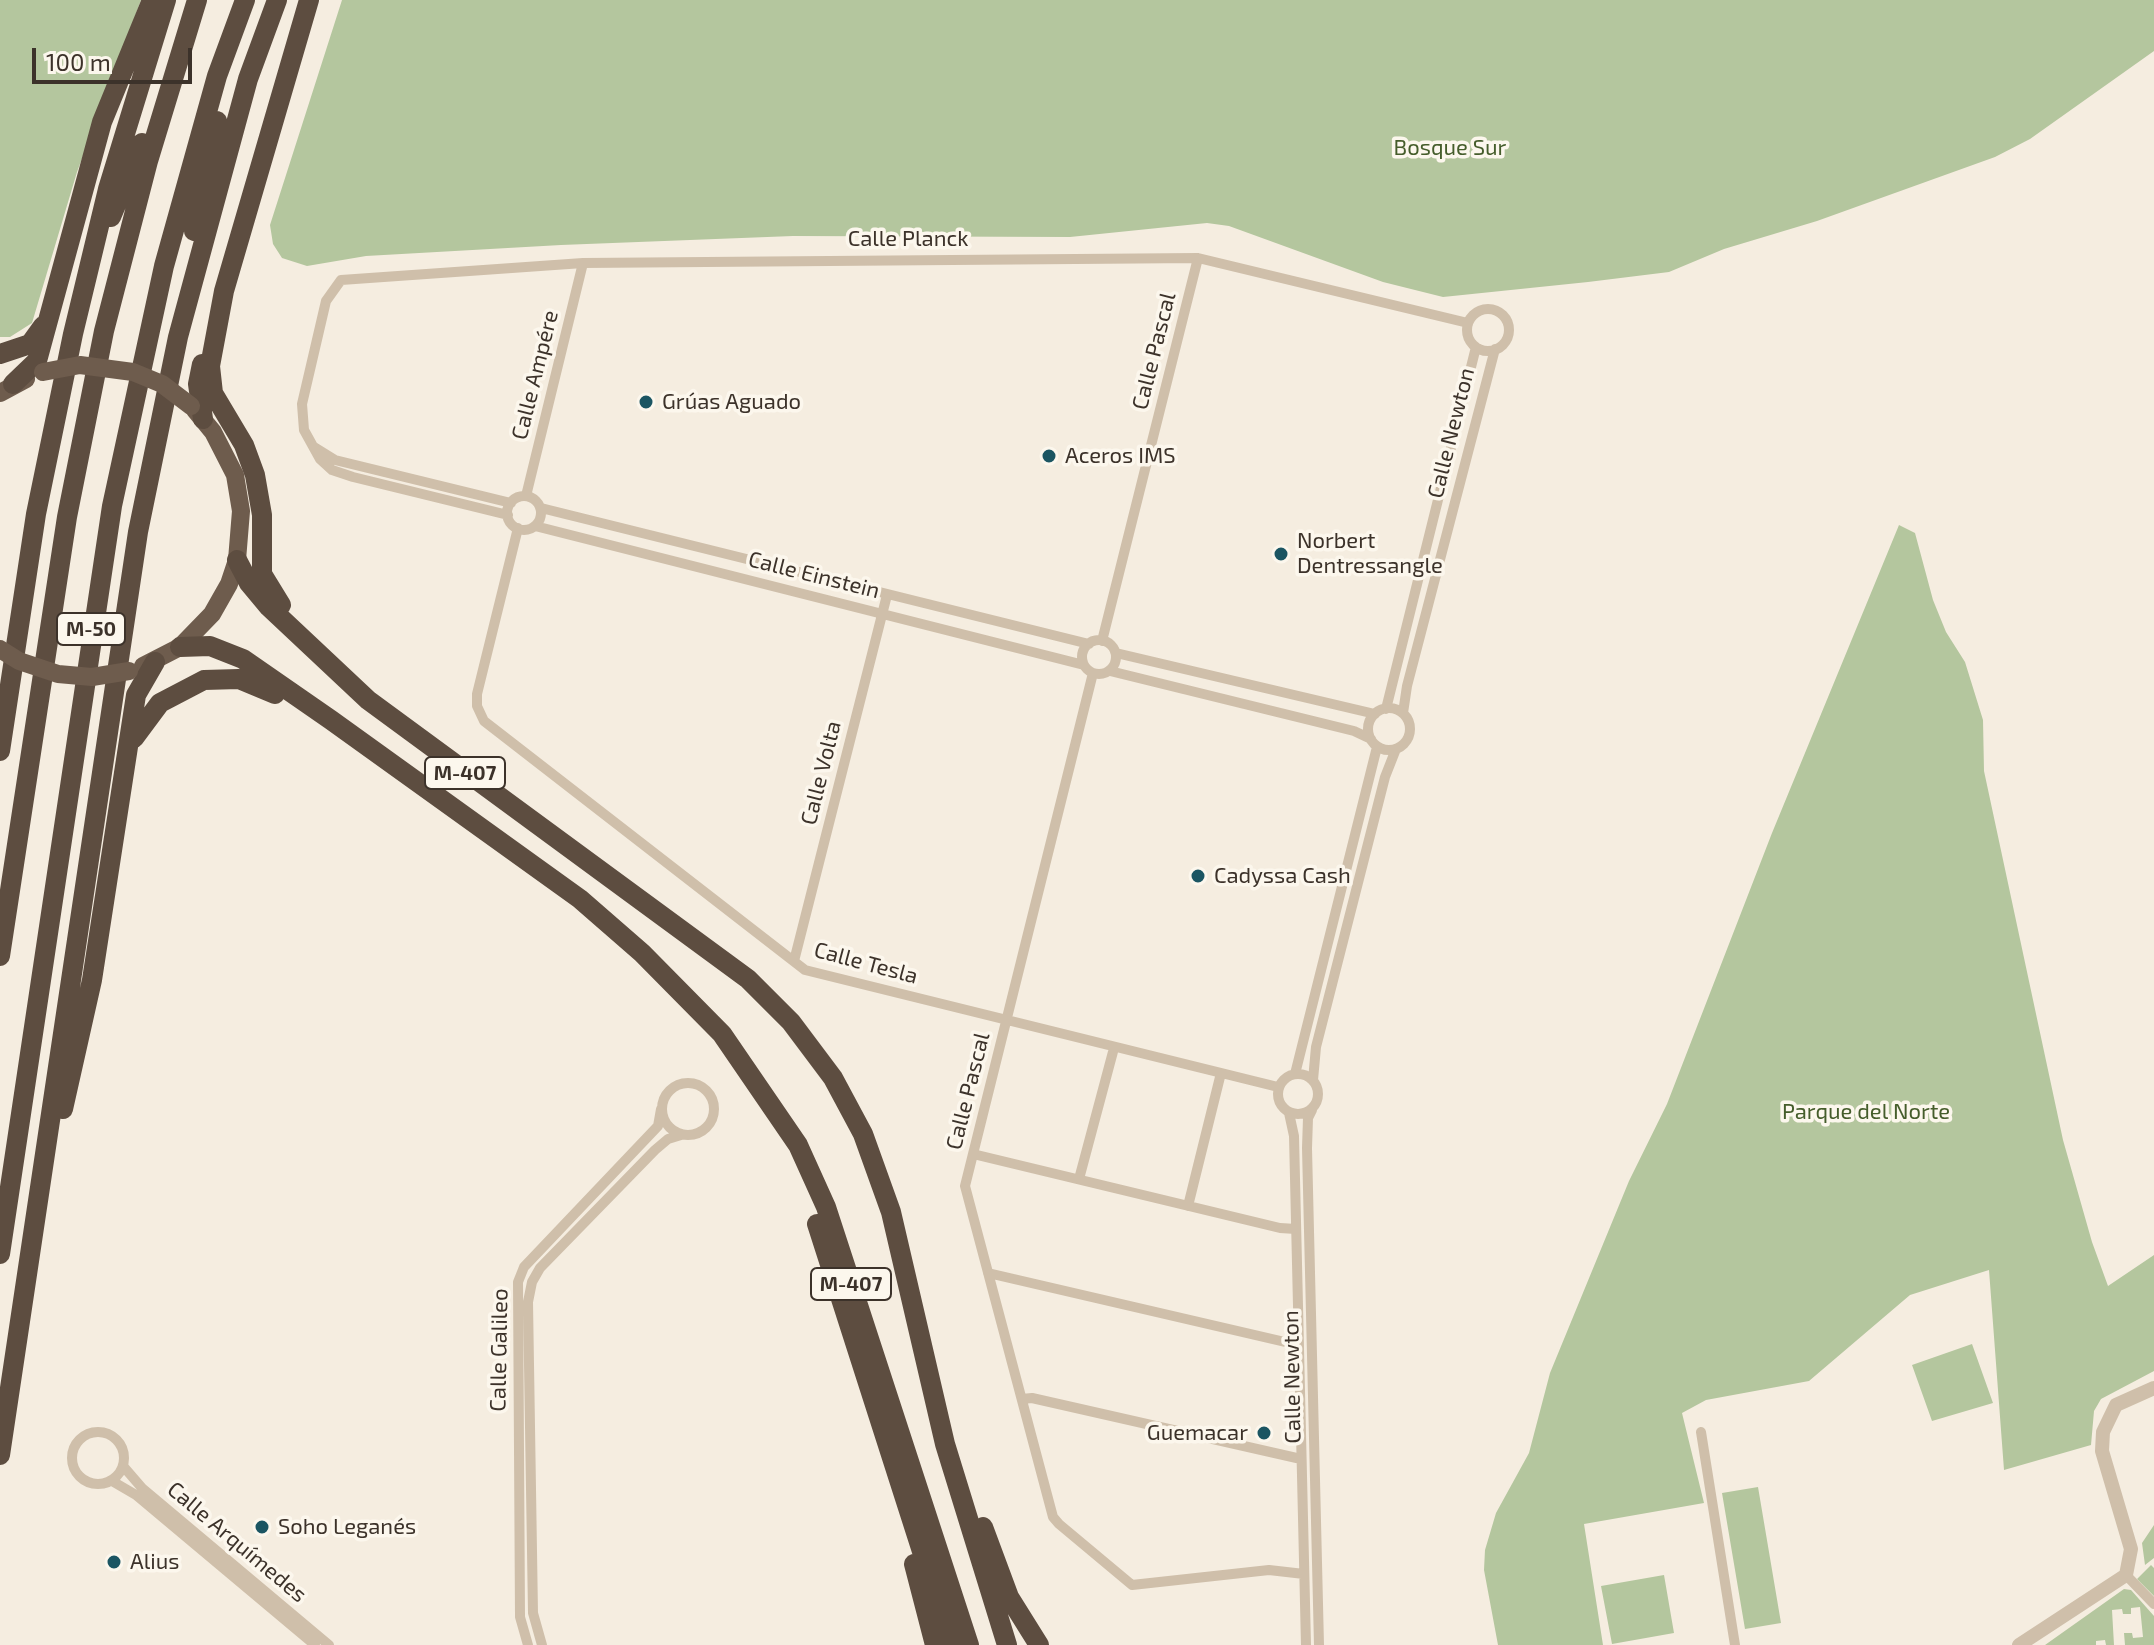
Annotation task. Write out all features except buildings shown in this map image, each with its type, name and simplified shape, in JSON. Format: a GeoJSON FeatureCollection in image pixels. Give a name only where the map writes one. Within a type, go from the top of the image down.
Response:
{"type":"FeatureCollection","features":[{"type":"Feature","properties":{"kind":"highway"},"geometry":{"type":"LineString","coordinates":[[7,389],[37,361],[102,122],[152,0]]}},
{"type":"Feature","properties":{"kind":"highway"},"geometry":{"type":"LineString","coordinates":[[0,751],[36,514],[73,334],[108,189],[166,0]]}},
{"type":"Feature","properties":{"kind":"highway","name":"M-50"},"geometry":{"type":"LineString","coordinates":[[0,956],[67,517],[104,331],[168,94],[197,0]]}},
{"type":"Feature","properties":{"kind":"highway"},"geometry":{"type":"LineString","coordinates":[[0,1455],[117,660],[143,505],[178,337],[248,79],[277,0]]}},
{"type":"Feature","properties":{"kind":"highway"},"geometry":{"type":"LineString","coordinates":[[197,413],[198,384],[309,0]]}},
{"type":"Feature","properties":{"kind":"highway"},"geometry":{"type":"LineString","coordinates":[[178,337],[188,261],[242,8]]}},
{"type":"Feature","properties":{"kind":"highway","name":"M-50"},"geometry":{"type":"LineString","coordinates":[[0,1254],[112,506],[164,266],[217,76],[242,8]]}},
{"type":"Feature","properties":{"kind":"highway"},"geometry":{"type":"LineString","coordinates":[[73,334],[107,228],[155,112],[168,94]]}},
{"type":"Feature","properties":{"kind":"highway"},"geometry":{"type":"LineString","coordinates":[[224,291],[210,366],[213,393],[244,445],[255,475],[262,515],[262,574],[275,597],[319,651]]}},
{"type":"Feature","properties":{"kind":"highway"},"geometry":{"type":"LineString","coordinates":[[0,354],[30,344],[51,312]]}},
{"type":"Feature","properties":{"kind":"highway"},"geometry":{"type":"LineString","coordinates":[[0,649],[19,661],[58,674],[92,677],[129,671],[155,662],[180,647],[212,614],[229,584],[241,536],[239,490],[227,456],[197,413],[162,384],[133,372],[80,365],[43,372],[7,389]]}},
{"type":"Feature","properties":{"kind":"highway","name":"M-407"},"geometry":{"type":"LineString","coordinates":[[237,560],[249,583],[269,607],[377,706],[748,979],[791,1022],[833,1078],[863,1134],[891,1212],[945,1444],[1007,1645]]}},
{"type":"Feature","properties":{"kind":"highway","name":"M-407"},"geometry":{"type":"LineString","coordinates":[[180,647],[210,646],[243,659],[331,720],[580,899],[654,965],[722,1034],[798,1145],[826,1207],[969,1645]]}},
{"type":"Feature","properties":{"kind":"highway"},"geometry":{"type":"LineString","coordinates":[[24,1297],[38,1252],[58,1127],[92,980],[136,695],[155,662]]}},
{"type":"Feature","properties":{"kind":"highway"},"geometry":{"type":"LineString","coordinates":[[128,748],[144,720],[160,703],[204,680],[239,679],[254,683],[331,720]]}},
{"type":"Feature","properties":{"kind":"highway","name":"M-407"},"geometry":{"type":"LineString","coordinates":[[654,965],[727,1060],[790,1155],[814,1215],[952,1645]]}},
{"type":"Feature","properties":{"kind":"highway","name":"M-407"},"geometry":{"type":"LineString","coordinates":[[945,1444],[965,1473],[1009,1597],[1039,1645]]}},
{"type":"Feature","properties":{"kind":"highway","name":"M-407"},"geometry":{"type":"LineString","coordinates":[[900,1485],[917,1579],[935,1645]]}},
{"type":"Feature","properties":{"kind":"street","name":"Calle Planck"},"geometry":{"type":"LineString","coordinates":[[312,446],[304,430],[302,404],[326,301],[341,280],[583,263],[1198,258],[1468,323]]}},
{"type":"Feature","properties":{"kind":"street","name":"Calle Pascal"},"geometry":{"type":"LineString","coordinates":[[1102,641],[1198,258]]}},
{"type":"Feature","properties":{"kind":"street","name":"Calle Ampére"},"geometry":{"type":"LineString","coordinates":[[526,496],[583,263]]}},
{"type":"Feature","properties":{"kind":"street"},"geometry":{"type":"LineString","coordinates":[[1483,309],[1502,315],[1508,334],[1495,349],[1476,347],[1468,336],[1468,323],[1483,309]]}},
{"type":"Feature","properties":{"kind":"street","name":"Calle Newton"},"geometry":{"type":"LineString","coordinates":[[1386,709],[1472,375],[1476,347]]}},
{"type":"Feature","properties":{"kind":"street","name":"Calle Newton"},"geometry":{"type":"LineString","coordinates":[[1403,713],[1422,624],[1495,349]]}},
{"type":"Feature","properties":{"kind":"street"},"geometry":{"type":"LineString","coordinates":[[312,446],[335,460],[511,503],[526,496],[532,497],[541,508],[540,519],[535,526],[518,528],[508,515],[343,473],[325,465],[312,446]]}},
{"type":"Feature","properties":{"kind":"street"},"geometry":{"type":"LineString","coordinates":[[508,515],[511,503]]}},
{"type":"Feature","properties":{"kind":"street","name":"Calle Einstein"},"geometry":{"type":"LineString","coordinates":[[541,508],[1089,644]]}},
{"type":"Feature","properties":{"kind":"street","name":"Calle Einstein"},"geometry":{"type":"LineString","coordinates":[[535,526],[1084,665]]}},
{"type":"Feature","properties":{"kind":"street","name":"Calle Tesla"},"geometry":{"type":"LineString","coordinates":[[518,528],[477,694],[477,706],[484,721],[794,961],[819,975],[1278,1087]]}},
{"type":"Feature","properties":{"kind":"street","name":"Calle Volta"},"geometry":{"type":"LineString","coordinates":[[794,961],[887,595]]}},
{"type":"Feature","properties":{"kind":"street"},"geometry":{"type":"LineString","coordinates":[[1375,714],[1116,653],[1102,641],[1089,644],[1083,654],[1084,665],[1093,673],[1110,671],[1354,731],[1374,743],[1396,749]]}},
{"type":"Feature","properties":{"kind":"street"},"geometry":{"type":"LineString","coordinates":[[1110,671],[1116,653]]}},
{"type":"Feature","properties":{"kind":"street","name":"Calle Pascal"},"geometry":{"type":"LineString","coordinates":[[1093,673],[965,1186],[1053,1517],[1132,1585],[1269,1570],[1304,1574]]}},
{"type":"Feature","properties":{"kind":"street"},"geometry":{"type":"LineString","coordinates":[[1386,709],[1403,713],[1410,727],[1409,735],[1396,749],[1385,777],[1316,1047],[1313,1080],[1319,1096],[1312,1110],[1300,1115],[1289,1113],[1281,1106],[1278,1087],[1295,1074],[1374,743],[1369,723],[1375,714],[1386,709]]}},
{"type":"Feature","properties":{"kind":"street"},"geometry":{"type":"LineString","coordinates":[[1079,1179],[1114,1048]]}},
{"type":"Feature","properties":{"kind":"street"},"geometry":{"type":"LineString","coordinates":[[1188,1206],[1221,1073]]}},
{"type":"Feature","properties":{"kind":"street"},"geometry":{"type":"LineString","coordinates":[[1295,1074],[1313,1080]]}},
{"type":"Feature","properties":{"kind":"street"},"geometry":{"type":"LineString","coordinates":[[687,1082],[706,1089],[714,1105],[711,1121],[700,1133],[681,1135],[668,1127],[661,1109],[666,1093],[673,1086],[687,1082]]}},
{"type":"Feature","properties":{"kind":"street","name":"Calle Galileo"},"geometry":{"type":"LineString","coordinates":[[528,1645],[520,1617],[518,1282],[524,1267],[658,1126],[661,1109]]}},
{"type":"Feature","properties":{"kind":"street","name":"Calle Newton"},"geometry":{"type":"LineString","coordinates":[[1312,1110],[1308,1118],[1307,1148],[1319,1645]]}},
{"type":"Feature","properties":{"kind":"street","name":"Calle Newton"},"geometry":{"type":"LineString","coordinates":[[1289,1113],[1294,1136],[1306,1645]]}},
{"type":"Feature","properties":{"kind":"street","name":"Calle Galileo"},"geometry":{"type":"LineString","coordinates":[[542,1645],[533,1613],[528,1302],[532,1282],[540,1268],[655,1150],[668,1139],[681,1135]]}},
{"type":"Feature","properties":{"kind":"street"},"geometry":{"type":"LineString","coordinates":[[973,1154],[1280,1228],[1296,1229]]}},
{"type":"Feature","properties":{"kind":"street"},"geometry":{"type":"LineString","coordinates":[[988,1273],[1298,1345]]}},
{"type":"Feature","properties":{"kind":"street"},"geometry":{"type":"LineString","coordinates":[[2019,1645],[2126,1575],[2131,1549],[2102,1451],[2103,1432],[2116,1405],[2140,1391],[2154,1388]]}},
{"type":"Feature","properties":{"kind":"street"},"geometry":{"type":"LineString","coordinates":[[1022,1399],[1301,1459]]}},
{"type":"Feature","properties":{"kind":"street","name":"Calle Arquímedes"},"geometry":{"type":"LineString","coordinates":[[315,1645],[136,1495],[112,1481],[92,1484],[76,1474],[72,1452],[75,1443],[95,1431],[112,1435],[124,1452],[123,1466],[142,1488],[329,1645]]}},
{"type":"Feature","properties":{"kind":"street"},"geometry":{"type":"LineString","coordinates":[[1701,1432],[1735,1645]]}},
{"type":"Feature","properties":{"kind":"street"},"geometry":{"type":"LineString","coordinates":[[112,1481],[123,1466]]}},
{"type":"Feature","properties":{"kind":"street"},"geometry":{"type":"LineString","coordinates":[[2126,1575],[2154,1604]]}},
{"type":"Feature","properties":{"kind":"green space"},"geometry":{"type":"Polygon","coordinates":[[[0,0],[141,0],[77,172],[32,323],[10,337],[0,337],[0,0]]]}},
{"type":"Feature","properties":{"kind":"green space","name":"Bosque Sur"},"geometry":{"type":"Polygon","coordinates":[[[342,0],[2154,0],[2154,51],[2030,139],[1995,157],[1817,221],[1724,249],[1669,272],[1588,282],[1443,297],[1383,282],[1229,226],[1207,223],[1070,237],[793,236],[561,245],[366,256],[307,266],[282,258],[273,244],[270,225],[342,0]]]}},
{"type":"Feature","properties":{"kind":"green space","name":"Parque del Norte"},"geometry":{"type":"Polygon","coordinates":[[[1899,525],[1915,533],[1933,600],[1946,632],[1965,662],[1983,720],[1984,771],[2063,1140],[2108,1286],[2154,1255],[2154,1371],[2101,1399],[2094,1411],[2091,1445],[2004,1470],[1989,1270],[1910,1295],[1809,1381],[1706,1400],[1682,1413],[1704,1503],[1584,1524],[1603,1645],[1498,1645],[1484,1570],[1485,1550],[1496,1513],[1529,1453],[1550,1373],[1629,1181],[1667,1104],[1772,833],[1899,525]]]}},
{"type":"Feature","properties":{"kind":"green space"},"geometry":{"type":"Polygon","coordinates":[[[1972,1344],[1993,1403],[1932,1421],[1912,1365],[1972,1344]]]}},
{"type":"Feature","properties":{"kind":"green space"},"geometry":{"type":"Polygon","coordinates":[[[1758,1487],[1781,1623],[1745,1629],[1722,1493],[1758,1487]]]}},
{"type":"Feature","properties":{"kind":"green space"},"geometry":{"type":"Polygon","coordinates":[[[2154,1525],[2154,1558],[2145,1565],[2142,1543],[2154,1525]]]}},
{"type":"Feature","properties":{"kind":"green space"},"geometry":{"type":"Polygon","coordinates":[[[2151,1565],[2154,1568],[2154,1596],[2137,1579],[2151,1565]]]}},
{"type":"Feature","properties":{"kind":"green space"},"geometry":{"type":"Polygon","coordinates":[[[1664,1575],[1674,1633],[1612,1644],[1601,1586],[1664,1575]]]}},
{"type":"Feature","properties":{"kind":"green space"},"geometry":{"type":"Polygon","coordinates":[[[2124,1589],[2131,1590],[2154,1616],[2154,1645],[2125,1645],[2124,1633],[2132,1633],[2133,1638],[2143,1637],[2140,1607],[2131,1608],[2131,1614],[2123,1614],[2122,1609],[2112,1610],[2114,1645],[2106,1645],[2105,1640],[2096,1641],[2096,1645],[2045,1645],[2124,1589]]]}},
{"type":"Feature","properties":{"kind":"place","name":"Grúas Aguado"},"geometry":{"type":"Point","coordinates":[646,402]}},
{"type":"Feature","properties":{"kind":"place","name":"Aceros IMS"},"geometry":{"type":"Point","coordinates":[1049,456]}},
{"type":"Feature","properties":{"kind":"place","name":"Norbert Dentressangle"},"geometry":{"type":"Point","coordinates":[1281,554]}},
{"type":"Feature","properties":{"kind":"place","name":"Cadyssa Cash"},"geometry":{"type":"Point","coordinates":[1198,876]}},
{"type":"Feature","properties":{"kind":"place","name":"Guemacar"},"geometry":{"type":"Point","coordinates":[1264,1433]}},
{"type":"Feature","properties":{"kind":"place","name":"Soho Leganés"},"geometry":{"type":"Point","coordinates":[262,1527]}},
{"type":"Feature","properties":{"kind":"place","name":"Alius"},"geometry":{"type":"Point","coordinates":[114,1562]}}]}
